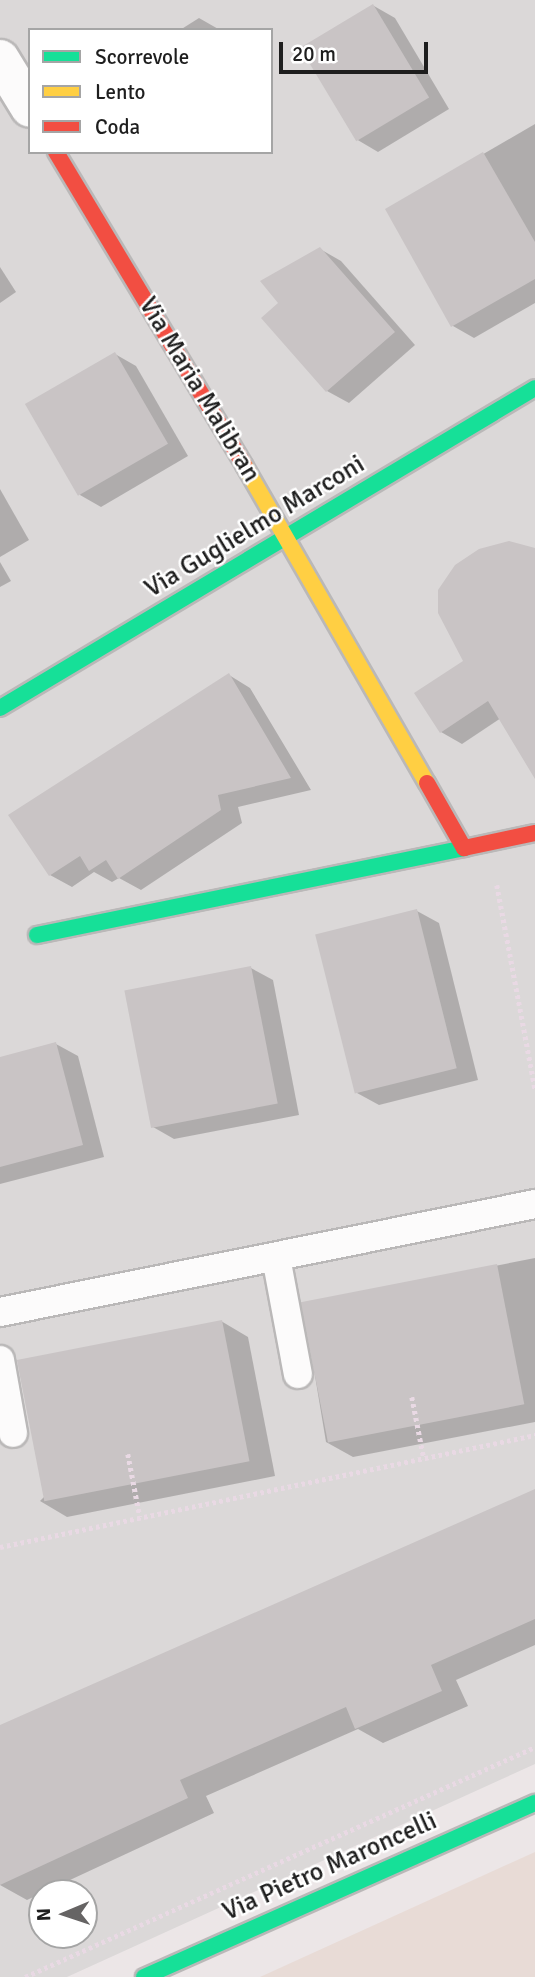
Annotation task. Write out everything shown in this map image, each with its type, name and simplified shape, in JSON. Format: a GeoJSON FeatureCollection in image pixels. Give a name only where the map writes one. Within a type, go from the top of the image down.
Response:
{"type":"FeatureCollection","features":[{"type":"Feature","properties":{"kind":"street"},"geometry":{"type":"LineString","coordinates":[[0,59],[28,105]]}},
{"type":"Feature","properties":{"kind":"street","name":"Via Maria Malibran"},"geometry":{"type":"LineString","coordinates":[[57,154],[287,536],[464,848]]}},
{"type":"Feature","properties":{"kind":"street","name":"Via Guglielmo Marconi"},"geometry":{"type":"LineString","coordinates":[[0,708],[535,388]]}},
{"type":"Feature","properties":{"kind":"street"},"geometry":{"type":"LineString","coordinates":[[37,935],[535,834]]}},
{"type":"Feature","properties":{"kind":"street","name":"Via Pietro Maroncelli"},"geometry":{"type":"LineString","coordinates":[[144,1977],[535,1803]]}},
{"type":"Feature","properties":{"kind":"lane"},"geometry":{"type":"LineString","coordinates":[[0,1312],[535,1205]]}},
{"type":"Feature","properties":{"kind":"lane"},"geometry":{"type":"LineString","coordinates":[[276,1257],[298,1374]]}},
{"type":"Feature","properties":{"kind":"lane"},"geometry":{"type":"LineString","coordinates":[[0,1360],[13,1433]]}},
{"type":"Feature","properties":{"kind":"path"},"geometry":{"type":"LineString","coordinates":[[489,843],[535,1089]]}},
{"type":"Feature","properties":{"kind":"path"},"geometry":{"type":"LineString","coordinates":[[412,1396],[424,1459]]}},
{"type":"Feature","properties":{"kind":"path"},"geometry":{"type":"LineString","coordinates":[[0,1546],[535,1436]]}},
{"type":"Feature","properties":{"kind":"path"},"geometry":{"type":"LineString","coordinates":[[128,1454],[140,1517]]}},
{"type":"Feature","properties":{"kind":"path"},"geometry":{"type":"LineString","coordinates":[[25,1977],[535,1747]]}},
{"type":"Feature","properties":{"kind":"shaded area"},"geometry":{"type":"Polygon","coordinates":[[[0,0],[535,0],[535,1764],[67,1977],[0,1977],[0,0]]]}},
{"type":"Feature","properties":{"kind":"shaded area"},"geometry":{"type":"Polygon","coordinates":[[[535,1852],[535,1977],[260,1977],[535,1852]]]}},
{"type":"Feature","properties":{"kind":"building"},"geometry":{"type":"Polygon","coordinates":[[[373,4],[429,97],[356,141],[300,48],[373,4]]]}},
{"type":"Feature","properties":{"kind":"building"},"geometry":{"type":"Polygon","coordinates":[[[483,152],[535,242],[535,279],[451,327],[385,209],[483,152]]]}},
{"type":"Feature","properties":{"kind":"building"},"geometry":{"type":"Polygon","coordinates":[[[320,247],[395,332],[326,392],[261,318],[278,303],[260,281],[320,247]]]}},
{"type":"Feature","properties":{"kind":"building"},"geometry":{"type":"Polygon","coordinates":[[[115,352],[168,444],[78,496],[25,404],[115,352]]]}},
{"type":"Feature","properties":{"kind":"building"},"geometry":{"type":"Polygon","coordinates":[[[509,541],[535,548],[535,779],[488,701],[440,733],[414,693],[463,661],[438,613],[438,590],[455,565],[479,549],[509,541]]]}},
{"type":"Feature","properties":{"kind":"building"},"geometry":{"type":"Polygon","coordinates":[[[229,673],[291,778],[218,795],[221,810],[118,879],[106,860],[89,871],[80,856],[49,876],[8,815],[229,673]]]}},
{"type":"Feature","properties":{"kind":"building"},"geometry":{"type":"Polygon","coordinates":[[[417,909],[457,1068],[355,1094],[315,934],[417,909]]]}},
{"type":"Feature","properties":{"kind":"building"},"geometry":{"type":"Polygon","coordinates":[[[251,966],[278,1103],[151,1128],[124,991],[251,966]]]}},
{"type":"Feature","properties":{"kind":"building"},"geometry":{"type":"Polygon","coordinates":[[[56,1042],[83,1145],[0,1167],[0,1057],[56,1042]]]}},
{"type":"Feature","properties":{"kind":"building"},"geometry":{"type":"Polygon","coordinates":[[[497,1264],[524,1404],[328,1443],[301,1302],[497,1264]]]}},
{"type":"Feature","properties":{"kind":"building"},"geometry":{"type":"Polygon","coordinates":[[[222,1320],[249,1461],[44,1501],[17,1360],[222,1320]]]}},
{"type":"Feature","properties":{"kind":"building"},"geometry":{"type":"Polygon","coordinates":[[[535,1489],[535,1619],[431,1665],[442,1691],[355,1729],[346,1707],[180,1780],[188,1798],[0,1885],[0,1725],[535,1489]]]}},
{"type":"Feature","properties":{"kind":"traffic: fast"},"geometry":{"type":"LineString","coordinates":[[0,708],[535,388]]}},
{"type":"Feature","properties":{"kind":"traffic: fast"},"geometry":{"type":"LineString","coordinates":[[37,935],[464,848]]}},
{"type":"Feature","properties":{"kind":"traffic: fast"},"geometry":{"type":"LineString","coordinates":[[144,1977],[535,1803]]}},
{"type":"Feature","properties":{"kind":"traffic: slow"},"geometry":{"type":"LineString","coordinates":[[244,465],[427,783]]}},
{"type":"Feature","properties":{"kind":"traffic: jam"},"geometry":{"type":"LineString","coordinates":[[57,154],[244,465]]}},
{"type":"Feature","properties":{"kind":"traffic: jam"},"geometry":{"type":"LineString","coordinates":[[427,783],[464,848],[535,833]]}}]}
